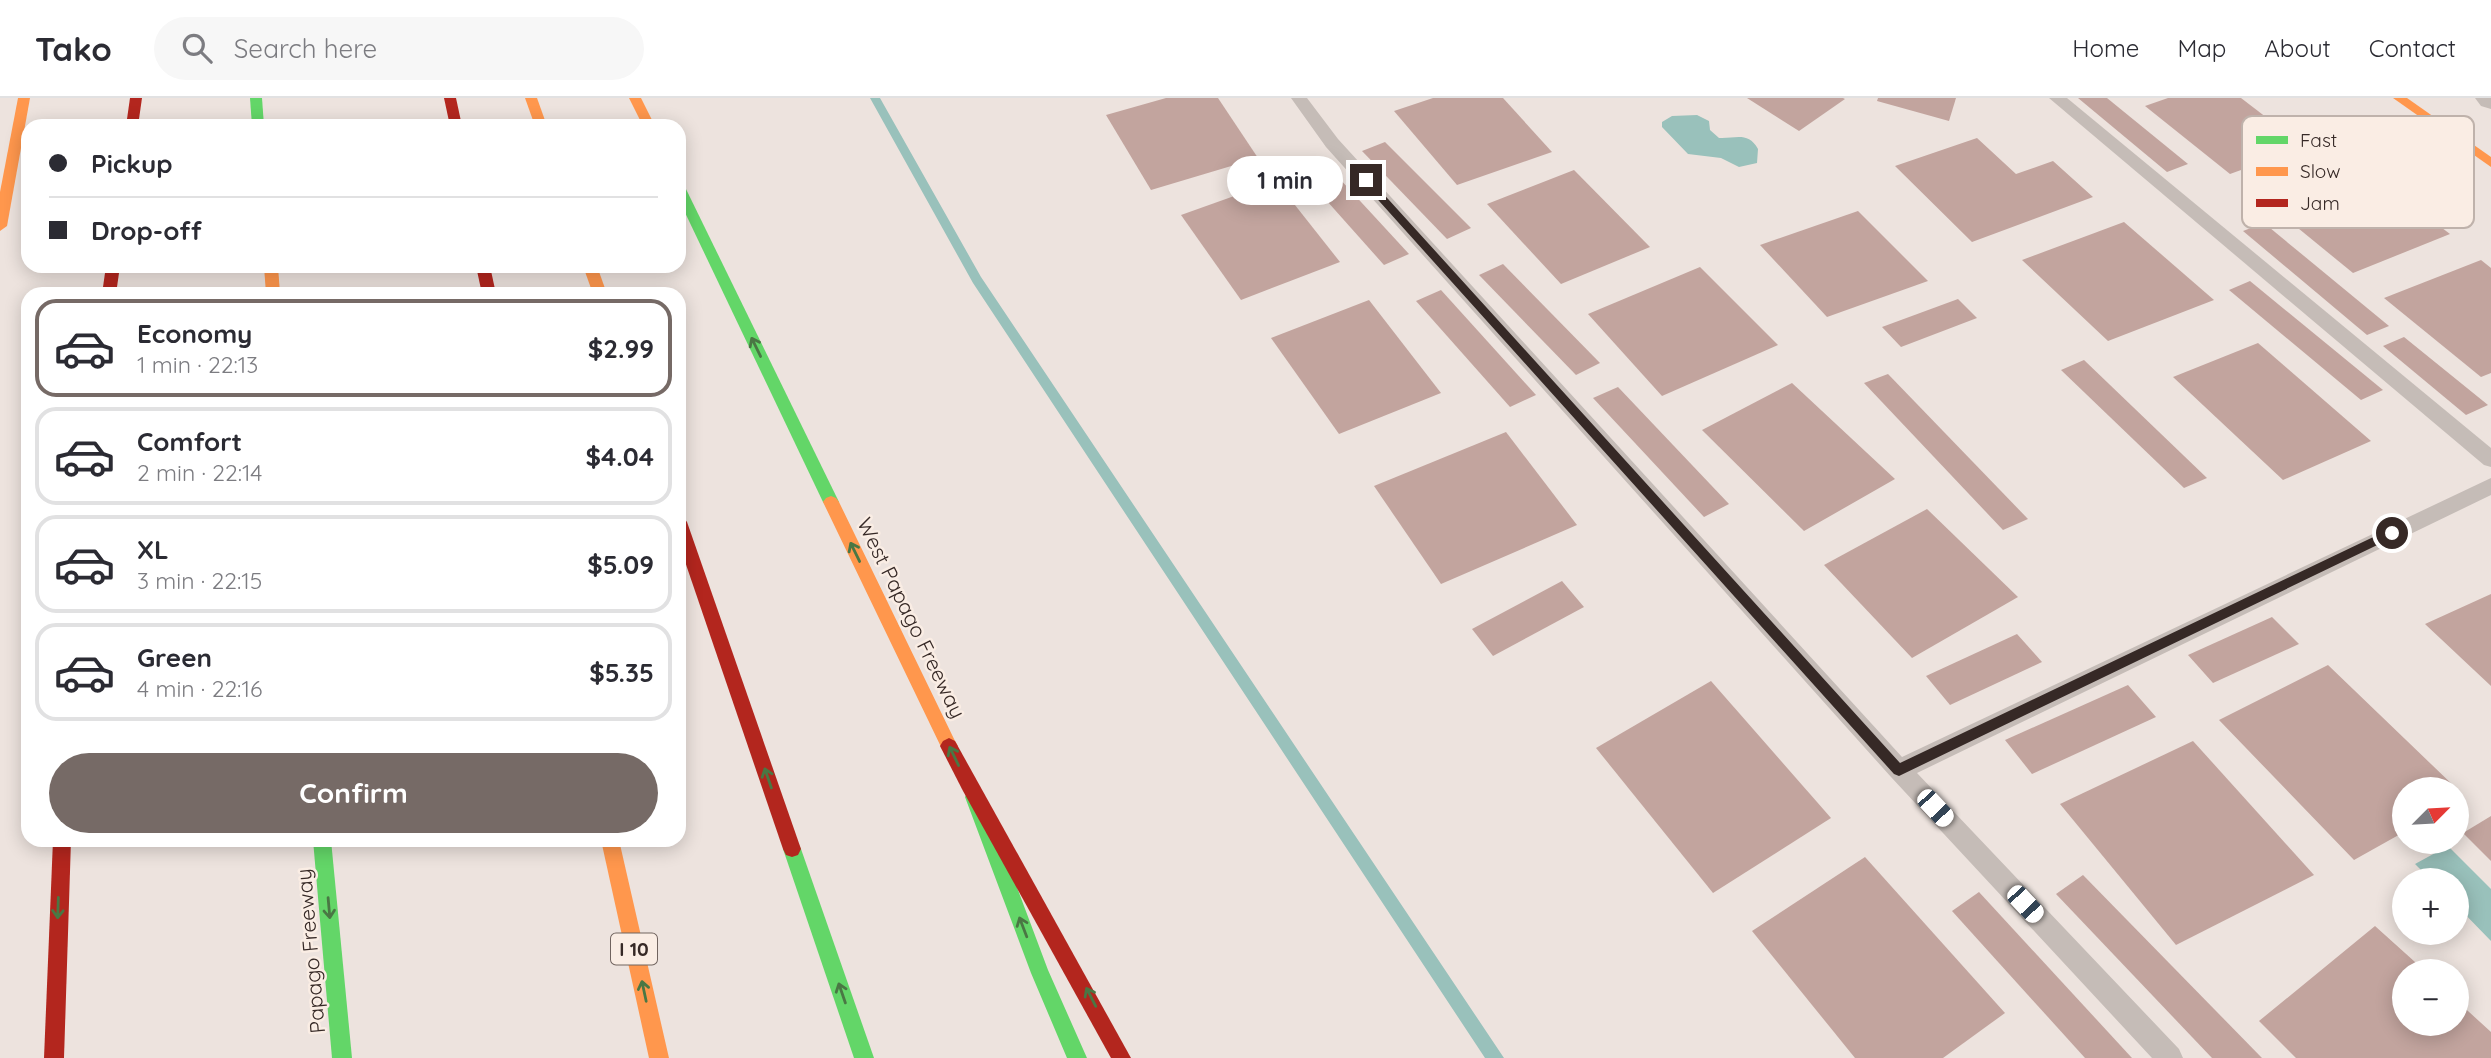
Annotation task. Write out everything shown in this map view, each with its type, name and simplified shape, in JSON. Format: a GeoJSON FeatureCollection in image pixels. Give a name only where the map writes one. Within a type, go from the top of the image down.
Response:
{"type":"FeatureCollection","features":[{"type":"Feature","properties":{"kind":"main road"},"geometry":{"type":"LineString","coordinates":[[0,160],[18,98]]}},
{"type":"Feature","properties":{"kind":"main road"},"geometry":{"type":"LineString","coordinates":[[0,226],[24,98]]}},
{"type":"Feature","properties":{"kind":"main road"},"geometry":{"type":"LineString","coordinates":[[133,119],[136,98]]}},
{"type":"Feature","properties":{"kind":"main road"},"geometry":{"type":"LineString","coordinates":[[256,98],[258,119]]}},
{"type":"Feature","properties":{"kind":"main road"},"geometry":{"type":"LineString","coordinates":[[450,98],[454,119]]}},
{"type":"Feature","properties":{"kind":"main road"},"geometry":{"type":"LineString","coordinates":[[531,98],[538,119]]}},
{"type":"Feature","properties":{"kind":"main road"},"geometry":{"type":"LineString","coordinates":[[635,98],[646,119]]}},
{"type":"Feature","properties":{"kind":"main road"},"geometry":{"type":"LineString","coordinates":[[2399,98],[2424,116]]}},
{"type":"Feature","properties":{"kind":"main road"},"geometry":{"type":"LineString","coordinates":[[2474,151],[2491,163]]}},
{"type":"Feature","properties":{"kind":"main road","name":"West Papago Freeway"},"geometry":{"type":"LineString","coordinates":[[686,201],[974,797],[1086,988],[1121,1058]]}},
{"type":"Feature","properties":{"kind":"main road"},"geometry":{"type":"LineString","coordinates":[[686,542],[864,1058]]}},
{"type":"Feature","properties":{"kind":"main road"},"geometry":{"type":"LineString","coordinates":[[974,797],[1040,973],[1077,1058]]}},
{"type":"Feature","properties":{"kind":"main road"},"geometry":{"type":"LineString","coordinates":[[54,1058],[62,847]]}},
{"type":"Feature","properties":{"kind":"main road","name":"Papago Freeway"},"geometry":{"type":"LineString","coordinates":[[324,847],[342,1058]]}},
{"type":"Feature","properties":{"kind":"main road","name":"I 10"},"geometry":{"type":"LineString","coordinates":[[612,847],[659,1058]]}},
{"type":"Feature","properties":{"kind":"lane"},"geometry":{"type":"LineString","coordinates":[[1299,98],[1332,143],[1899,770],[2170,1058]]}},
{"type":"Feature","properties":{"kind":"lane"},"geometry":{"type":"LineString","coordinates":[[2057,98],[2491,459]]}},
{"type":"Feature","properties":{"kind":"lane"},"geometry":{"type":"LineString","coordinates":[[1899,770],[2491,486]]}},
{"type":"Feature","properties":{"kind":"water"},"geometry":{"type":"Polygon","coordinates":[[[1697,115],[1709,121],[1710,130],[1719,138],[1741,137],[1754,143],[1758,149],[1757,163],[1739,167],[1721,158],[1688,154],[1662,127],[1662,122],[1672,116],[1697,115]]]}},
{"type":"Feature","properties":{"kind":"water"},"geometry":{"type":"Polygon","coordinates":[[[2433,854],[2456,854],[2491,889],[2491,941],[2469,918],[2469,868],[2419,868],[2415,864],[2433,854]]]}},
{"type":"Feature","properties":{"kind":"building"},"geometry":{"type":"Polygon","coordinates":[[[1166,98],[1218,98],[1258,158],[1151,190],[1106,115],[1166,98]]]}},
{"type":"Feature","properties":{"kind":"building"},"geometry":{"type":"Polygon","coordinates":[[[1433,98],[1503,98],[1552,152],[1457,185],[1394,111],[1433,98]]]}},
{"type":"Feature","properties":{"kind":"building"},"geometry":{"type":"Polygon","coordinates":[[[1747,98],[1843,98],[1845,99],[1799,131],[1747,98]]]}},
{"type":"Feature","properties":{"kind":"building"},"geometry":{"type":"Polygon","coordinates":[[[1878,98],[1956,98],[1949,121],[1877,101],[1878,98]]]}},
{"type":"Feature","properties":{"kind":"building"},"geometry":{"type":"Polygon","coordinates":[[[2078,98],[2107,98],[2188,164],[2167,172],[2078,98]]]}},
{"type":"Feature","properties":{"kind":"building"},"geometry":{"type":"Polygon","coordinates":[[[2168,98],[2241,98],[2265,116],[2242,116],[2242,170],[2230,174],[2145,106],[2168,98]]]}},
{"type":"Feature","properties":{"kind":"building"},"geometry":{"type":"Polygon","coordinates":[[[1977,138],[2016,174],[2053,161],[2093,197],[1972,242],[1895,166],[1977,138]]]}},
{"type":"Feature","properties":{"kind":"building"},"geometry":{"type":"Polygon","coordinates":[[[1385,142],[1471,228],[1447,239],[1362,151],[1385,142]]]}},
{"type":"Feature","properties":{"kind":"building"},"geometry":{"type":"Polygon","coordinates":[[[1326,164],[1409,254],[1384,265],[1302,173],[1326,164]]]}},
{"type":"Feature","properties":{"kind":"building"},"geometry":{"type":"Polygon","coordinates":[[[1574,170],[1650,247],[1561,284],[1487,204],[1574,170]]]}},
{"type":"Feature","properties":{"kind":"building"},"geometry":{"type":"Polygon","coordinates":[[[1276,181],[1340,262],[1241,300],[1181,215],[1276,181]]]}},
{"type":"Feature","properties":{"kind":"building"},"geometry":{"type":"Polygon","coordinates":[[[1858,211],[1928,281],[1827,317],[1760,245],[1858,211]]]}},
{"type":"Feature","properties":{"kind":"building"},"geometry":{"type":"Polygon","coordinates":[[[2124,222],[2214,300],[2108,341],[2022,260],[2124,222]]]}},
{"type":"Feature","properties":{"kind":"building"},"geometry":{"type":"Polygon","coordinates":[[[2251,228],[2270,228],[2389,326],[2367,335],[2243,231],[2251,228]]]}},
{"type":"Feature","properties":{"kind":"building"},"geometry":{"type":"Polygon","coordinates":[[[2298,228],[2442,228],[2450,234],[2353,273],[2298,228]]]}},
{"type":"Feature","properties":{"kind":"building"},"geometry":{"type":"Polygon","coordinates":[[[2481,260],[2491,268],[2491,373],[2481,377],[2384,298],[2481,260]]]}},
{"type":"Feature","properties":{"kind":"building"},"geometry":{"type":"Polygon","coordinates":[[[1503,264],[1600,363],[1576,375],[1479,275],[1503,264]]]}},
{"type":"Feature","properties":{"kind":"building"},"geometry":{"type":"Polygon","coordinates":[[[1700,267],[1778,345],[1662,396],[1588,314],[1700,267]]]}},
{"type":"Feature","properties":{"kind":"building"},"geometry":{"type":"Polygon","coordinates":[[[2250,281],[2383,390],[2361,400],[2229,290],[2250,281]]]}},
{"type":"Feature","properties":{"kind":"building"},"geometry":{"type":"Polygon","coordinates":[[[1441,290],[1536,395],[1510,407],[1416,301],[1441,290]]]}},
{"type":"Feature","properties":{"kind":"building"},"geometry":{"type":"Polygon","coordinates":[[[1958,299],[1977,318],[1901,347],[1882,327],[1958,299]]]}},
{"type":"Feature","properties":{"kind":"building"},"geometry":{"type":"Polygon","coordinates":[[[1369,300],[1441,393],[1339,434],[1271,338],[1369,300]]]}},
{"type":"Feature","properties":{"kind":"building"},"geometry":{"type":"Polygon","coordinates":[[[2404,337],[2488,405],[2466,415],[2383,346],[2404,337]]]}},
{"type":"Feature","properties":{"kind":"building"},"geometry":{"type":"Polygon","coordinates":[[[2258,343],[2371,441],[2283,480],[2173,377],[2258,343]]]}},
{"type":"Feature","properties":{"kind":"building"},"geometry":{"type":"Polygon","coordinates":[[[2084,360],[2207,478],[2184,488],[2061,370],[2084,360]]]}},
{"type":"Feature","properties":{"kind":"building"},"geometry":{"type":"Polygon","coordinates":[[[1888,374],[2028,519],[2003,530],[1864,383],[1888,374]]]}},
{"type":"Feature","properties":{"kind":"building"},"geometry":{"type":"Polygon","coordinates":[[[1792,383],[1895,479],[1804,531],[1702,430],[1792,383]]]}},
{"type":"Feature","properties":{"kind":"building"},"geometry":{"type":"Polygon","coordinates":[[[1618,387],[1729,504],[1704,517],[1593,398],[1618,387]]]}},
{"type":"Feature","properties":{"kind":"building"},"geometry":{"type":"Polygon","coordinates":[[[1506,432],[1577,525],[1441,584],[1374,486],[1506,432]]]}},
{"type":"Feature","properties":{"kind":"building"},"geometry":{"type":"Polygon","coordinates":[[[1927,509],[2018,597],[1912,658],[1824,565],[1927,509]]]}},
{"type":"Feature","properties":{"kind":"building"},"geometry":{"type":"Polygon","coordinates":[[[1562,581],[1584,607],[1493,656],[1472,629],[1562,581]]]}},
{"type":"Feature","properties":{"kind":"building"},"geometry":{"type":"Polygon","coordinates":[[[2491,594],[2491,686],[2425,624],[2491,594]]]}},
{"type":"Feature","properties":{"kind":"building"},"geometry":{"type":"Polygon","coordinates":[[[2272,617],[2299,644],[2213,683],[2188,655],[2272,617]]]}},
{"type":"Feature","properties":{"kind":"building"},"geometry":{"type":"Polygon","coordinates":[[[2017,634],[2042,662],[1950,705],[1926,676],[2017,634]]]}},
{"type":"Feature","properties":{"kind":"building"},"geometry":{"type":"Polygon","coordinates":[[[2328,665],[2445,777],[2392,777],[2392,839],[2354,860],[2219,720],[2328,665]]]}},
{"type":"Feature","properties":{"kind":"building"},"geometry":{"type":"Polygon","coordinates":[[[1711,681],[1831,818],[1713,893],[1596,748],[1711,681]]]}},
{"type":"Feature","properties":{"kind":"building"},"geometry":{"type":"Polygon","coordinates":[[[2128,685],[2156,717],[2032,774],[2005,740],[2128,685]]]}},
{"type":"Feature","properties":{"kind":"building"},"geometry":{"type":"Polygon","coordinates":[[[2193,741],[2314,875],[2176,945],[2060,804],[2193,741]]]}},
{"type":"Feature","properties":{"kind":"building"},"geometry":{"type":"Polygon","coordinates":[[[2491,816],[2491,861],[2469,839],[2469,829],[2491,816]]]}},
{"type":"Feature","properties":{"kind":"building"},"geometry":{"type":"Polygon","coordinates":[[[1865,857],[2005,1013],[1943,1058],[1855,1058],[1752,931],[1865,857]]]}},
{"type":"Feature","properties":{"kind":"building"},"geometry":{"type":"Polygon","coordinates":[[[2083,875],[2262,1058],[2212,1058],[2056,894],[2083,875]]]}},
{"type":"Feature","properties":{"kind":"building"},"geometry":{"type":"Polygon","coordinates":[[[1979,892],[2132,1058],[2085,1058],[1952,911],[1979,892]]]}},
{"type":"Feature","properties":{"kind":"building"},"geometry":{"type":"Polygon","coordinates":[[[2375,926],[2392,941],[2392,945],[2396,945],[2412,959],[2392,959],[2392,1036],[2469,1036],[2469,1012],[2491,1032],[2491,1058],[2296,1058],[2259,1021],[2375,926]]]}},
{"type":"Feature","properties":{"kind":"waterway"},"geometry":{"type":"LineString","coordinates":[[875,98],[977,280],[1495,1058]]}},
{"type":"Feature","properties":{"kind":"traffic: fast"},"geometry":{"type":"LineString","coordinates":[[256,98],[258,119]]}},
{"type":"Feature","properties":{"kind":"traffic: fast"},"geometry":{"type":"LineString","coordinates":[[686,202],[831,502]]}},
{"type":"Feature","properties":{"kind":"traffic: fast"},"geometry":{"type":"LineString","coordinates":[[974,797],[1040,973],[1077,1058]]}},
{"type":"Feature","properties":{"kind":"traffic: fast"},"geometry":{"type":"LineString","coordinates":[[323,847],[342,1058]]}},
{"type":"Feature","properties":{"kind":"traffic: fast"},"geometry":{"type":"LineString","coordinates":[[792,849],[864,1058]]}},
{"type":"Feature","properties":{"kind":"traffic: slow"},"geometry":{"type":"LineString","coordinates":[[0,226],[24,98]]}},
{"type":"Feature","properties":{"kind":"traffic: slow"},"geometry":{"type":"LineString","coordinates":[[531,98],[538,119]]}},
{"type":"Feature","properties":{"kind":"traffic: slow"},"geometry":{"type":"LineString","coordinates":[[635,98],[646,119]]}},
{"type":"Feature","properties":{"kind":"traffic: slow"},"geometry":{"type":"LineString","coordinates":[[2399,98],[2424,116]]}},
{"type":"Feature","properties":{"kind":"traffic: slow"},"geometry":{"type":"LineString","coordinates":[[2474,151],[2491,163]]}},
{"type":"Feature","properties":{"kind":"traffic: slow"},"geometry":{"type":"LineString","coordinates":[[272,273],[272,287]]}},
{"type":"Feature","properties":{"kind":"traffic: slow"},"geometry":{"type":"LineString","coordinates":[[592,273],[598,287]]}},
{"type":"Feature","properties":{"kind":"traffic: slow"},"geometry":{"type":"LineString","coordinates":[[831,502],[949,746]]}},
{"type":"Feature","properties":{"kind":"traffic: slow"},"geometry":{"type":"LineString","coordinates":[[612,847],[659,1058]]}},
{"type":"Feature","properties":{"kind":"traffic: jam"},"geometry":{"type":"LineString","coordinates":[[133,119],[136,98]]}},
{"type":"Feature","properties":{"kind":"traffic: jam"},"geometry":{"type":"LineString","coordinates":[[450,98],[454,119]]}},
{"type":"Feature","properties":{"kind":"traffic: jam"},"geometry":{"type":"LineString","coordinates":[[110,287],[112,273]]}},
{"type":"Feature","properties":{"kind":"traffic: jam"},"geometry":{"type":"LineString","coordinates":[[484,273],[488,287]]}},
{"type":"Feature","properties":{"kind":"traffic: jam"},"geometry":{"type":"LineString","coordinates":[[686,542],[792,849]]}},
{"type":"Feature","properties":{"kind":"traffic: jam"},"geometry":{"type":"LineString","coordinates":[[949,746],[990,825],[1121,1058]]}},
{"type":"Feature","properties":{"kind":"traffic: jam"},"geometry":{"type":"LineString","coordinates":[[54,1058],[62,847]]}},
{"type":"Feature","properties":{"kind":"route"},"geometry":{"type":"LineString","coordinates":[[1366,180],[1899,770],[2392,533]]}}]}
